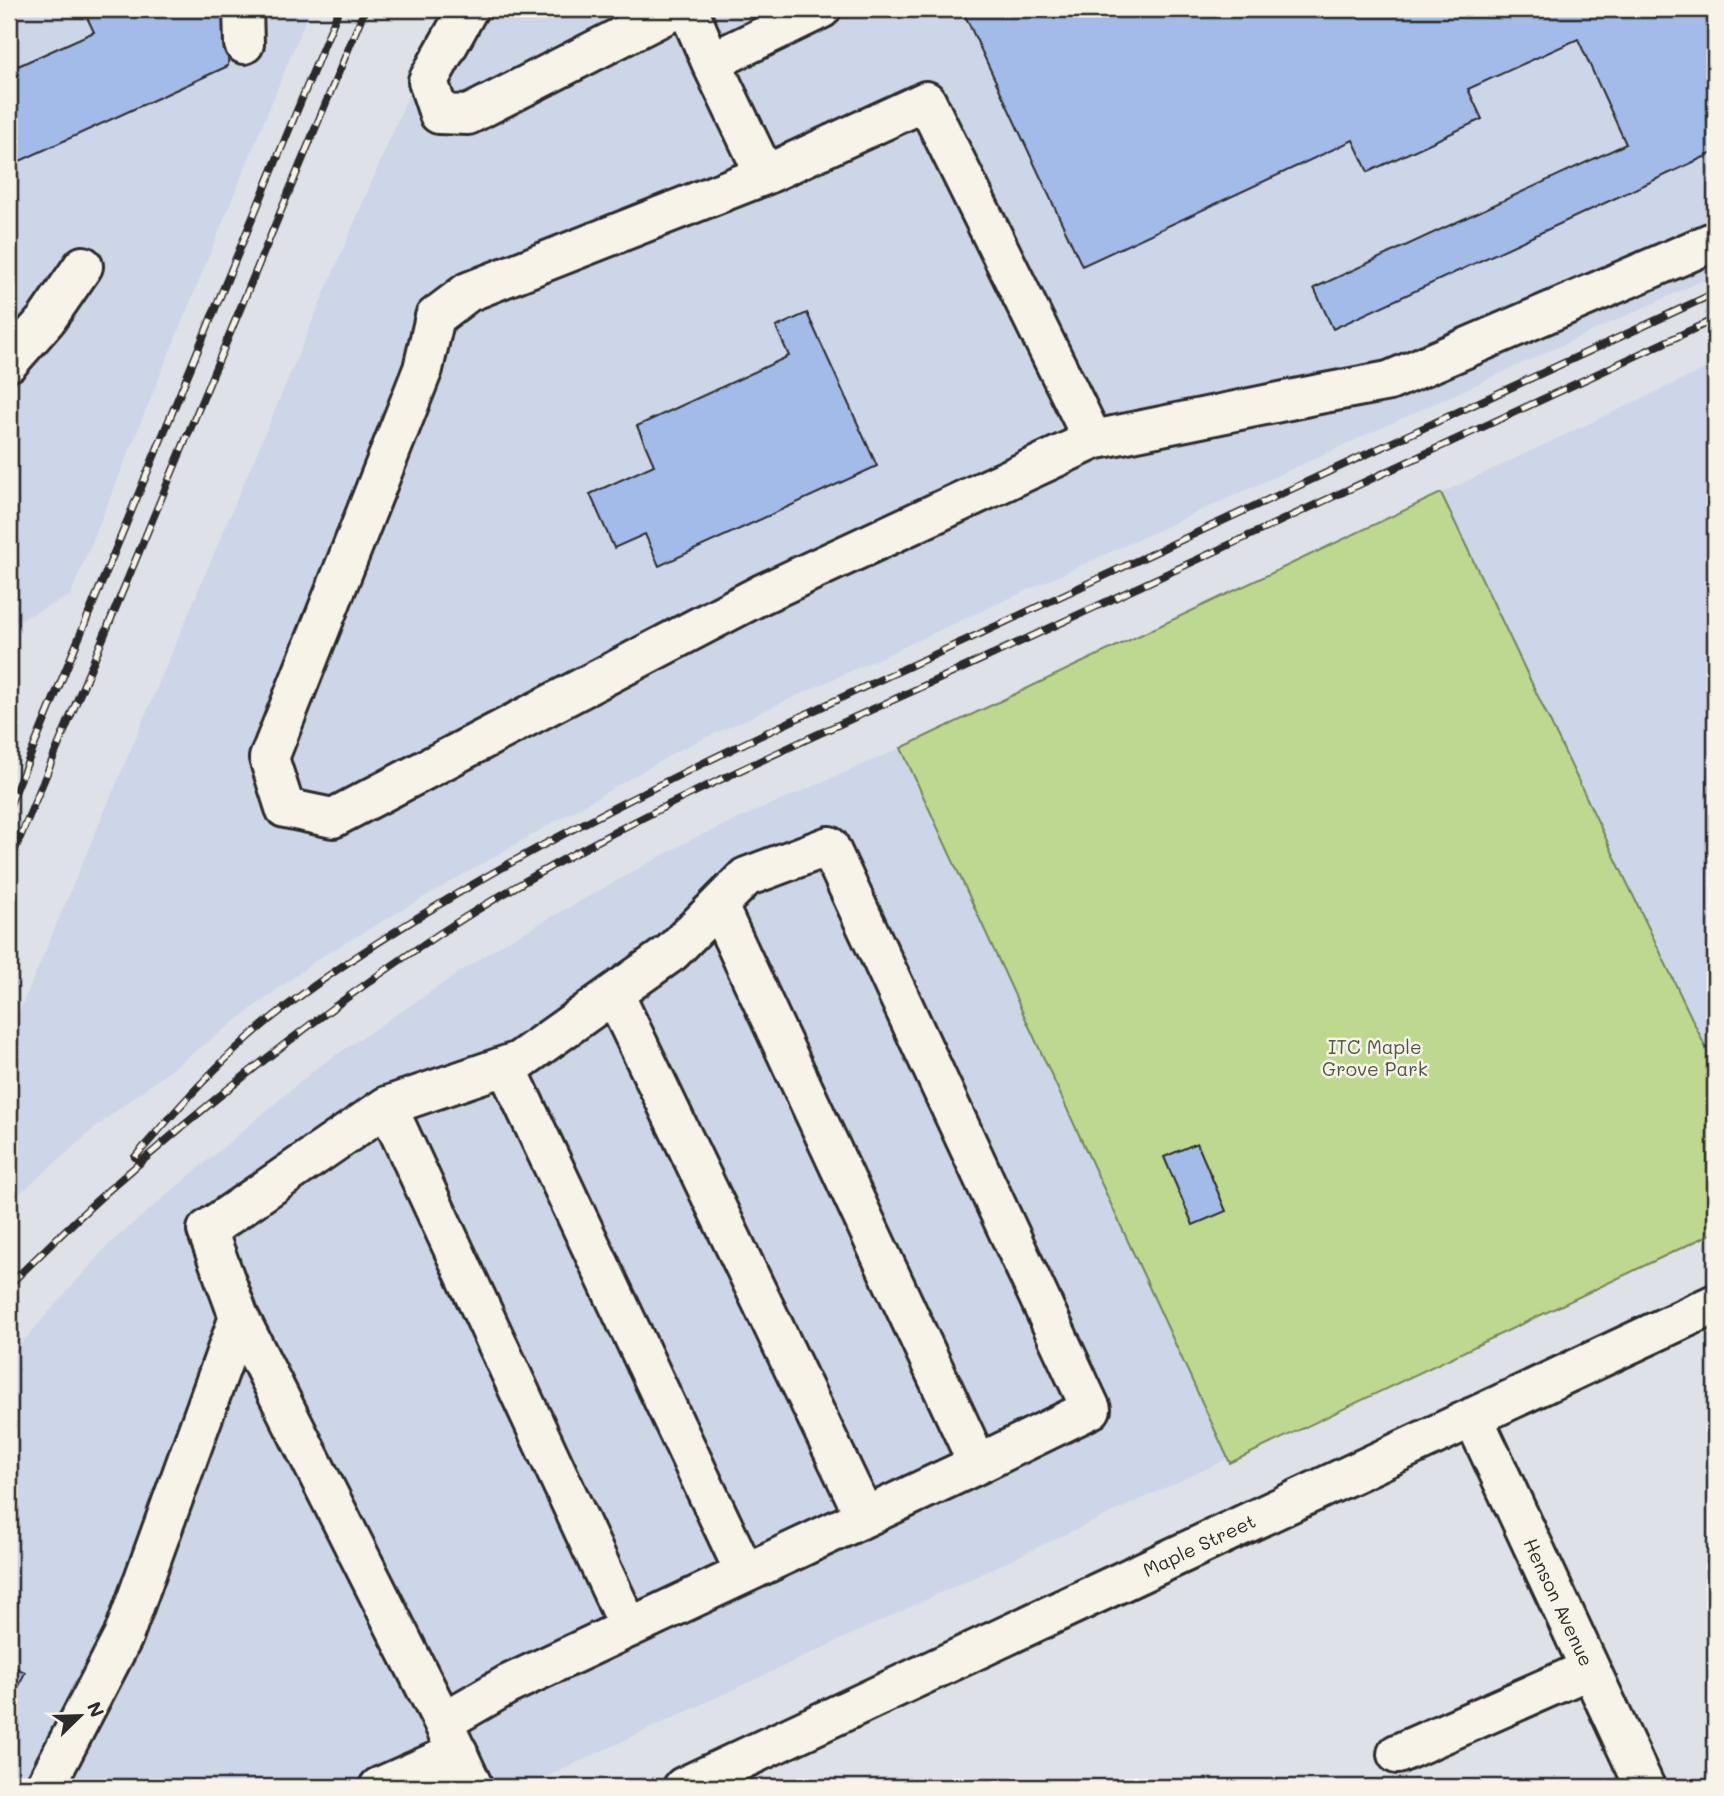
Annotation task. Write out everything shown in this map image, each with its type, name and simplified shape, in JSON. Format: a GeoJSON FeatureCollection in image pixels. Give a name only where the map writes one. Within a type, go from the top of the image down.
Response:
{"type":"FeatureCollection","features":[{"type":"Feature","properties":{"kind":"street"},"geometry":{"type":"LineString","coordinates":[[468,9],[428,81],[439,114],[468,115],[676,9]]}},
{"type":"Feature","properties":{"kind":"street"},"geometry":{"type":"LineString","coordinates":[[688,9],[765,175]]}},
{"type":"Feature","properties":{"kind":"street"},"geometry":{"type":"LineString","coordinates":[[711,62],[821,9]]}},
{"type":"Feature","properties":{"kind":"street"},"geometry":{"type":"LineString","coordinates":[[1093,440],[926,101],[765,175],[468,292],[435,317],[423,369],[269,758],[285,807],[333,818],[762,594],[1093,440],[1389,381],[1715,241]]}},
{"type":"Feature","properties":{"kind":"street"},"geometry":{"type":"LineString","coordinates":[[9,362],[46,320],[83,267]]}},
{"type":"Feature","properties":{"kind":"street"},"geometry":{"type":"LineString","coordinates":[[379,1787],[450,1737],[507,1685],[1091,1409],[830,846],[746,877],[672,952],[519,1061],[387,1106],[207,1230],[239,1317],[450,1737],[472,1787]]}},
{"type":"Feature","properties":{"kind":"street"},"geometry":{"type":"LineString","coordinates":[[718,906],[978,1464]]}},
{"type":"Feature","properties":{"kind":"street"},"geometry":{"type":"LineString","coordinates":[[614,994],[865,1517]]}},
{"type":"Feature","properties":{"kind":"street"},"geometry":{"type":"LineString","coordinates":[[506,1066],[745,1573]]}},
{"type":"Feature","properties":{"kind":"street"},"geometry":{"type":"LineString","coordinates":[[387,1106],[629,1628]]}},
{"type":"Feature","properties":{"kind":"street","name":"Maple Street"},"geometry":{"type":"LineString","coordinates":[[683,1787],[1715,1304]]}},
{"type":"Feature","properties":{"kind":"street"},"geometry":{"type":"LineString","coordinates":[[45,1787],[123,1637],[239,1317]]}},
{"type":"Feature","properties":{"kind":"street","name":"Henson Avenue"},"geometry":{"type":"LineString","coordinates":[[1473,1417],[1644,1787]]}},
{"type":"Feature","properties":{"kind":"street"},"geometry":{"type":"LineString","coordinates":[[1397,1754],[1590,1669]]}},
{"type":"Feature","properties":{"kind":"shaded area"},"geometry":{"type":"Polygon","coordinates":[[[9,9],[310,9],[70,596],[9,625],[9,9]]]}},
{"type":"Feature","properties":{"kind":"shaded area"},"geometry":{"type":"Polygon","coordinates":[[[445,9],[1715,9],[1715,275],[681,749],[319,958],[107,1118],[9,1203],[9,1036],[445,9]]]}},
{"type":"Feature","properties":{"kind":"shaded area"},"geometry":{"type":"Polygon","coordinates":[[[1715,364],[1715,1231],[525,1787],[9,1787],[9,1357],[110,1243],[318,1067],[499,946],[692,839],[901,748],[1715,364]]]}},
{"type":"Feature","properties":{"kind":"green space","name":"ITC Maple Grove Park"},"geometry":{"type":"Polygon","coordinates":[[[1441,493],[1715,1067],[1715,1232],[1230,1463],[901,748],[1441,493]]]}},
{"type":"Feature","properties":{"kind":"building"},"geometry":{"type":"Polygon","coordinates":[[[83,9],[230,9],[228,66],[9,166],[9,70],[94,32],[83,9]]]}},
{"type":"Feature","properties":{"kind":"building"},"geometry":{"type":"Polygon","coordinates":[[[962,9],[1715,9],[1715,152],[1333,329],[1314,288],[1626,144],[1578,39],[1468,89],[1482,119],[1368,172],[1353,140],[1082,266],[962,9]]]}},
{"type":"Feature","properties":{"kind":"building"},"geometry":{"type":"Polygon","coordinates":[[[807,313],[877,466],[659,566],[645,534],[614,548],[590,494],[654,465],[637,426],[789,356],[776,327],[807,313]]]}},
{"type":"Feature","properties":{"kind":"building"},"geometry":{"type":"Polygon","coordinates":[[[1197,1143],[1226,1211],[1193,1225],[1164,1157],[1197,1143]]]}},
{"type":"Feature","properties":{"kind":"building"},"geometry":{"type":"Polygon","coordinates":[[[9,1665],[25,1672],[9,1710],[9,1665]]]}},
{"type":"Feature","properties":{"kind":"railway"},"geometry":{"type":"LineString","coordinates":[[9,807],[339,9]]}},
{"type":"Feature","properties":{"kind":"railway"},"geometry":{"type":"LineString","coordinates":[[9,864],[365,9]]}},
{"type":"Feature","properties":{"kind":"railway"},"geometry":{"type":"LineString","coordinates":[[135,1157],[216,1068],[269,1020],[384,939],[505,866],[623,803],[805,715],[1715,293]]}},
{"type":"Feature","properties":{"kind":"railway"},"geometry":{"type":"LineString","coordinates":[[9,1285],[90,1207],[224,1092],[351,995],[504,893],[707,786],[1715,319]]}}]}
